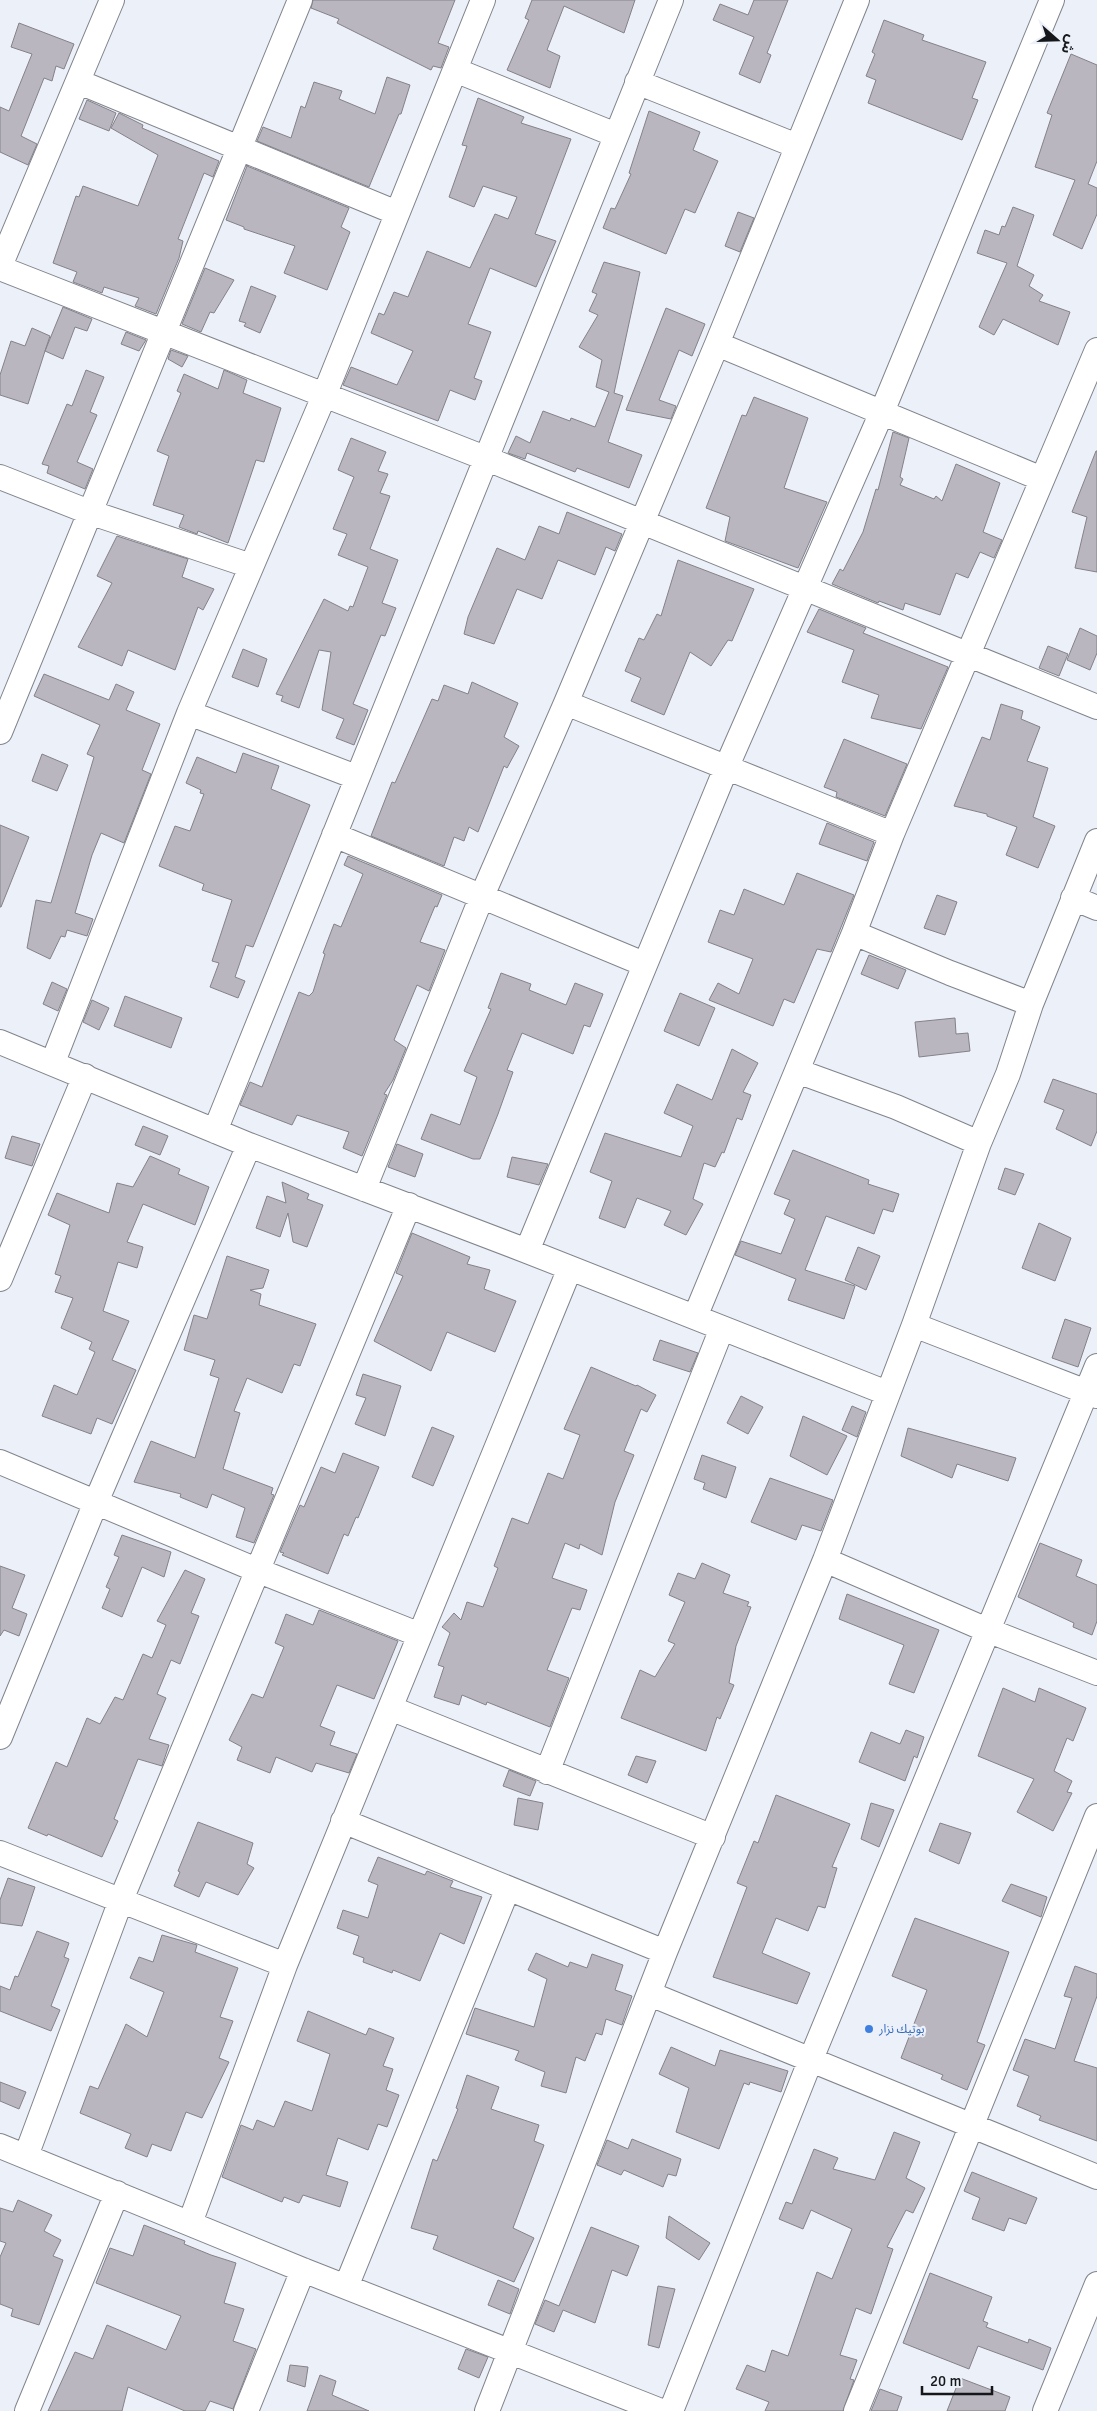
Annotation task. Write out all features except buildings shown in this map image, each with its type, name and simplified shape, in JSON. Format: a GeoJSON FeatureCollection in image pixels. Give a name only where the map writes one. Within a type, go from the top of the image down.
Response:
{"type":"FeatureCollection","features":[{"type":"Feature","properties":{"kind":"street"},"geometry":{"type":"LineString","coordinates":[[112,0],[0,267],[485,458],[1097,706]]}},
{"type":"Feature","properties":{"kind":"street"},"geometry":{"type":"LineString","coordinates":[[0,732],[6,698],[90,512],[300,0]]}},
{"type":"Feature","properties":{"kind":"street"},"geometry":{"type":"LineString","coordinates":[[54,1062],[189,713],[324,396],[483,0]]}},
{"type":"Feature","properties":{"kind":"street"},"geometry":{"type":"LineString","coordinates":[[215,1131],[356,777],[671,0]]}},
{"type":"Feature","properties":{"kind":"street"},"geometry":{"type":"LineString","coordinates":[[364,1188],[482,896],[566,703],[717,344],[857,0]]}},
{"type":"Feature","properties":{"kind":"street"},"geometry":{"type":"LineString","coordinates":[[527,1251],[726,766],[882,412],[1052,0]]}},
{"type":"Feature","properties":{"kind":"street"},"geometry":{"type":"LineString","coordinates":[[455,70],[616,135]]}},
{"type":"Feature","properties":{"kind":"street"},"geometry":{"type":"LineString","coordinates":[[79,82],[397,212]]}},
{"type":"Feature","properties":{"kind":"street"},"geometry":{"type":"LineString","coordinates":[[637,82],[797,146]]}},
{"type":"Feature","properties":{"kind":"street"},"geometry":{"type":"LineString","coordinates":[[717,344],[1042,479]]}},
{"type":"Feature","properties":{"kind":"street"},"geometry":{"type":"LineString","coordinates":[[695,1317],[854,933],[892,834],[1097,350]]}},
{"type":"Feature","properties":{"kind":"street"},"geometry":{"type":"LineString","coordinates":[[0,477],[90,512],[251,566]]}},
{"type":"Feature","properties":{"kind":"street"},"geometry":{"type":"LineString","coordinates":[[566,703],[892,834]]}},
{"type":"Feature","properties":{"kind":"street"},"geometry":{"type":"LineString","coordinates":[[189,713],[356,777]]}},
{"type":"Feature","properties":{"kind":"street"},"geometry":{"type":"LineString","coordinates":[[334,835],[644,964]]}},
{"type":"Feature","properties":{"kind":"street"},"geometry":{"type":"LineString","coordinates":[[487,2411],[665,1952],[825,1560],[914,1325],[979,1144],[1008,1074],[1031,1004],[1097,841]]}},
{"type":"Feature","properties":{"kind":"street"},"geometry":{"type":"LineString","coordinates":[[1073,898],[1097,908]]}},
{"type":"Feature","properties":{"kind":"street"},"geometry":{"type":"LineString","coordinates":[[854,933],[1031,1004]]}},
{"type":"Feature","properties":{"kind":"street"},"geometry":{"type":"LineString","coordinates":[[0,1042],[54,1062],[249,1145],[409,1205],[887,1393]]}},
{"type":"Feature","properties":{"kind":"street"},"geometry":{"type":"LineString","coordinates":[[797,1071],[896,1107],[979,1144]]}},
{"type":"Feature","properties":{"kind":"street"},"geometry":{"type":"LineString","coordinates":[[0,1279],[85,1076]]}},
{"type":"Feature","properties":{"kind":"street"},"geometry":{"type":"LineString","coordinates":[[0,1737],[96,1502],[249,1145]]}},
{"type":"Feature","properties":{"kind":"street"},"geometry":{"type":"LineString","coordinates":[[26,2156],[121,1900],[409,1205]]}},
{"type":"Feature","properties":{"kind":"street"},"geometry":{"type":"LineString","coordinates":[[190,2223],[285,1965],[570,1268]]}},
{"type":"Feature","properties":{"kind":"street"},"geometry":{"type":"LineString","coordinates":[[914,1325],[1092,1394]]}},
{"type":"Feature","properties":{"kind":"street"},"geometry":{"type":"LineString","coordinates":[[547,1772],[722,1328]]}},
{"type":"Feature","properties":{"kind":"street"},"geometry":{"type":"LineString","coordinates":[[671,2411],[811,2059],[987,1630],[1092,1394],[1097,1366]]}},
{"type":"Feature","properties":{"kind":"street"},"geometry":{"type":"LineString","coordinates":[[0,1462],[258,1570],[420,1635]]}},
{"type":"Feature","properties":{"kind":"street"},"geometry":{"type":"LineString","coordinates":[[825,1560],[987,1630],[1097,1673]]}},
{"type":"Feature","properties":{"kind":"street"},"geometry":{"type":"LineString","coordinates":[[390,1708],[713,1837]]}},
{"type":"Feature","properties":{"kind":"street"},"geometry":{"type":"LineString","coordinates":[[856,2411],[970,2125],[1097,1816]]}},
{"type":"Feature","properties":{"kind":"street"},"geometry":{"type":"LineString","coordinates":[[343,1821],[665,1952]]}},
{"type":"Feature","properties":{"kind":"street"},"geometry":{"type":"LineString","coordinates":[[0,1853],[285,1965]]}},
{"type":"Feature","properties":{"kind":"street"},"geometry":{"type":"LineString","coordinates":[[346,2287],[508,1888]]}},
{"type":"Feature","properties":{"kind":"street"},"geometry":{"type":"LineString","coordinates":[[650,1994],[1097,2177]]}},
{"type":"Feature","properties":{"kind":"street"},"geometry":{"type":"LineString","coordinates":[[0,2146],[303,2270],[661,2411]]}},
{"type":"Feature","properties":{"kind":"street"},"geometry":{"type":"LineString","coordinates":[[28,2411],[117,2193]]}},
{"type":"Feature","properties":{"kind":"street"},"geometry":{"type":"LineString","coordinates":[[246,2411],[303,2270]]}},
{"type":"Feature","properties":{"kind":"street"},"geometry":{"type":"LineString","coordinates":[[1045,2411],[1097,2284]]}},
{"type":"Feature","properties":{"kind":"place","name":"بوتيك نزار"},"geometry":{"type":"Point","coordinates":[869,2029]}}]}
